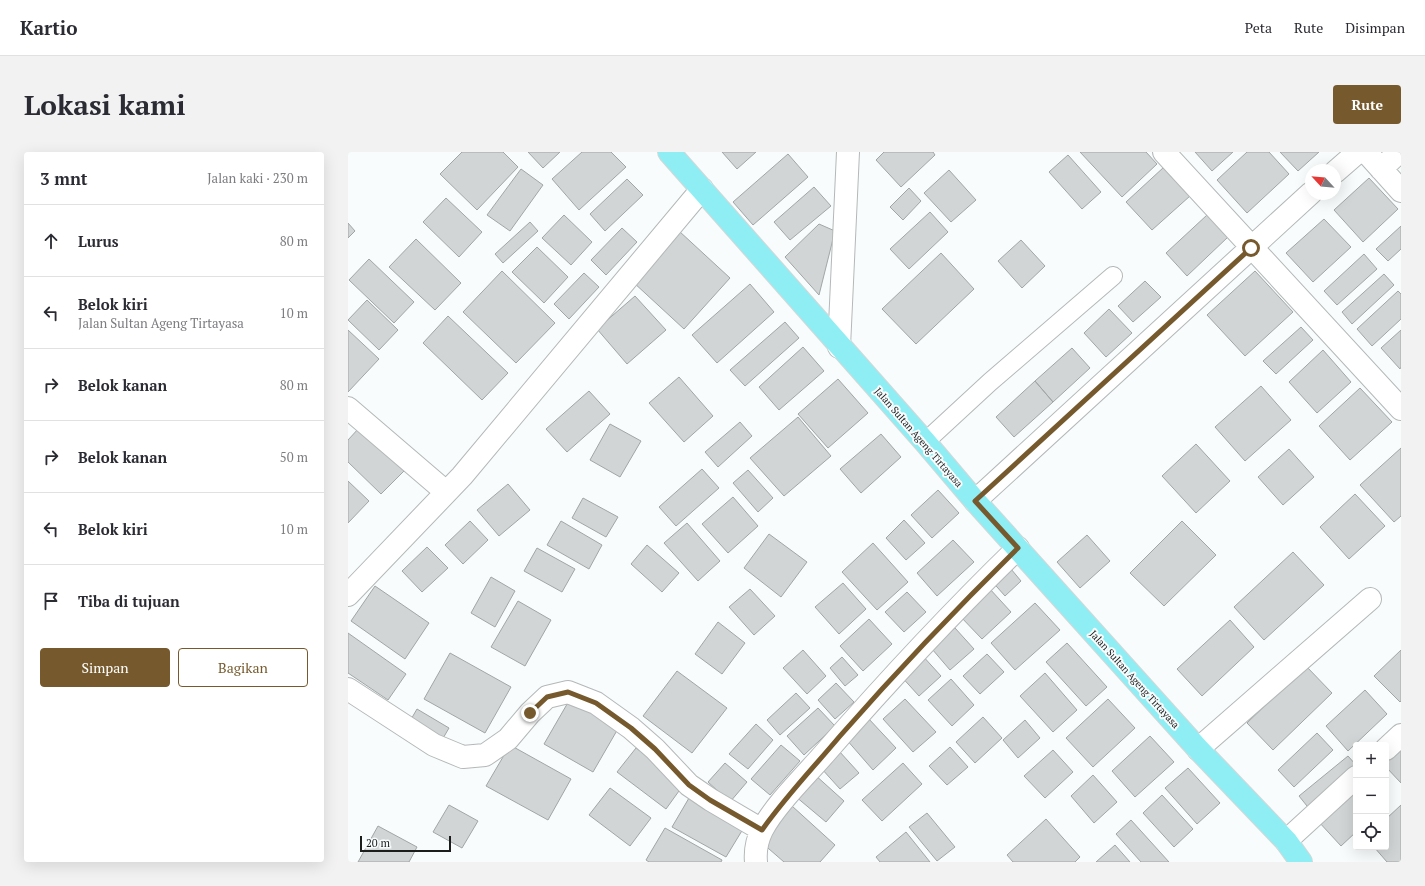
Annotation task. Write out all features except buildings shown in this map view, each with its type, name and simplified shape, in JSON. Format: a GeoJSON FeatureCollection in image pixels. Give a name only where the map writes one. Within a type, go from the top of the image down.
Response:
{"type":"FeatureCollection","features":[{"type":"Feature","properties":{"kind":"main road","name":"Jalan Sultan Ageng Tirtayasa"},"geometry":{"type":"LineString","coordinates":[[669,152],[839,347],[925,442],[975,501],[1198,749],[1286,841],[1301,862]]}},
{"type":"Feature","properties":{"kind":"street"},"geometry":{"type":"LineString","coordinates":[[839,347],[848,152]]}},
{"type":"Feature","properties":{"kind":"street"},"geometry":{"type":"LineString","coordinates":[[1164,152],[1401,409]]}},
{"type":"Feature","properties":{"kind":"street"},"geometry":{"type":"LineString","coordinates":[[1341,167],[1358,152]]}},
{"type":"Feature","properties":{"kind":"street"},"geometry":{"type":"LineString","coordinates":[[1366,152],[1401,191]]}},
{"type":"Feature","properties":{"kind":"street"},"geometry":{"type":"LineString","coordinates":[[1381,169],[1399,152]]}},
{"type":"Feature","properties":{"kind":"street"},"geometry":{"type":"LineString","coordinates":[[348,595],[462,476],[702,190]]}},
{"type":"Feature","properties":{"kind":"street"},"geometry":{"type":"LineString","coordinates":[[975,501],[1305,198]]}},
{"type":"Feature","properties":{"kind":"street"},"geometry":{"type":"LineString","coordinates":[[348,408],[446,492]]}},
{"type":"Feature","properties":{"kind":"street"},"geometry":{"type":"LineString","coordinates":[[756,862],[755,851],[762,830],[779,807],[878,692],[954,610],[1018,548]]}},
{"type":"Feature","properties":{"kind":"street"},"geometry":{"type":"LineString","coordinates":[[1198,749],[1370,599]]}},
{"type":"Feature","properties":{"kind":"street"},"geometry":{"type":"LineString","coordinates":[[348,689],[434,745],[463,758],[485,755],[508,739],[530,713],[547,697],[568,692],[602,707],[631,728],[655,749],[689,785],[710,800],[762,830]]}},
{"type":"Feature","properties":{"kind":"street"},"geometry":{"type":"LineString","coordinates":[[1389,746],[1401,735]]}},
{"type":"Feature","properties":{"kind":"street"},"geometry":{"type":"LineString","coordinates":[[1286,841],[1355,778]]}},
{"type":"Feature","properties":{"kind":"lane"},"geometry":{"type":"LineString","coordinates":[[925,442],[990,382],[1112,276]]}},
{"type":"Feature","properties":{"kind":"route"},"geometry":{"type":"LineString","coordinates":[[530,713],[547,697],[568,692],[596,703],[631,728],[655,749],[689,785],[710,800],[762,830],[779,807],[878,692],[954,610],[1018,548],[975,501],[1251,248]]}}]}
